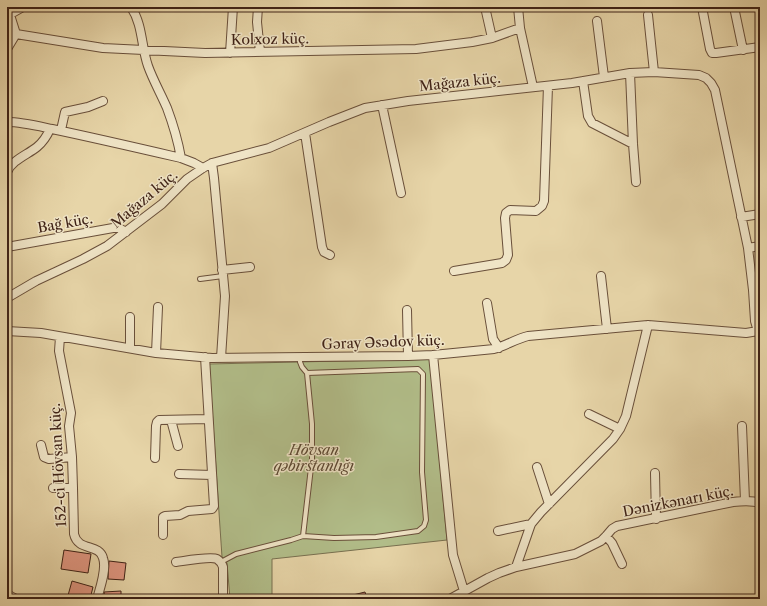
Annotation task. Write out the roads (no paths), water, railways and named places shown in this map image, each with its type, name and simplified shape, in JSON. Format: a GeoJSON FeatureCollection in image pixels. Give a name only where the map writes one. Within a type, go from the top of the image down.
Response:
{"type":"FeatureCollection","features":[{"type":"Feature","properties":{"kind":"street"},"geometry":{"type":"LineString","coordinates":[[7,49],[16,34],[8,16],[23,7]]}},
{"type":"Feature","properties":{"kind":"street"},"geometry":{"type":"LineString","coordinates":[[131,7],[139,24],[148,67],[178,140],[181,158]]}},
{"type":"Feature","properties":{"kind":"street"},"geometry":{"type":"LineString","coordinates":[[230,53],[233,7]]}},
{"type":"Feature","properties":{"kind":"street"},"geometry":{"type":"LineString","coordinates":[[258,7],[257,22],[260,52]]}},
{"type":"Feature","properties":{"kind":"street"},"geometry":{"type":"LineString","coordinates":[[485,7],[492,38]]}},
{"type":"Feature","properties":{"kind":"street"},"geometry":{"type":"LineString","coordinates":[[518,7],[520,28],[533,87]]}},
{"type":"Feature","properties":{"kind":"street"},"geometry":{"type":"LineString","coordinates":[[702,7],[710,52],[714,54],[760,47]]}},
{"type":"Feature","properties":{"kind":"street"},"geometry":{"type":"LineString","coordinates":[[734,7],[743,50]]}},
{"type":"Feature","properties":{"kind":"street"},"geometry":{"type":"LineString","coordinates":[[648,15],[654,72]]}},
{"type":"Feature","properties":{"kind":"street"},"geometry":{"type":"LineString","coordinates":[[597,21],[604,77]]}},
{"type":"Feature","properties":{"kind":"street","name":"Kolxoz küç."},"geometry":{"type":"LineString","coordinates":[[16,34],[103,48],[230,53],[416,49],[492,38],[520,28]]}},
{"type":"Feature","properties":{"kind":"street","name":"Mağaza küç."},"geometry":{"type":"LineString","coordinates":[[7,298],[36,281],[107,246],[162,204],[187,179],[212,163],[269,148],[365,108],[408,101],[548,86],[630,73],[654,72],[699,75],[706,78],[715,90],[748,248],[754,290],[755,321],[759,332]]}},
{"type":"Feature","properties":{"kind":"street"},"geometry":{"type":"LineString","coordinates":[[630,73],[636,182]]}},
{"type":"Feature","properties":{"kind":"street"},"geometry":{"type":"LineString","coordinates":[[583,81],[588,116],[592,123],[633,144]]}},
{"type":"Feature","properties":{"kind":"street"},"geometry":{"type":"LineString","coordinates":[[454,271],[502,263],[506,260],[508,255],[506,214],[510,210],[536,211],[542,206],[544,201],[548,86]]}},
{"type":"Feature","properties":{"kind":"street"},"geometry":{"type":"LineString","coordinates":[[61,130],[65,112],[88,107],[103,101]]}},
{"type":"Feature","properties":{"kind":"street"},"geometry":{"type":"LineString","coordinates":[[382,105],[401,194]]}},
{"type":"Feature","properties":{"kind":"street"},"geometry":{"type":"LineString","coordinates":[[7,122],[61,130],[181,158],[203,168]]}},
{"type":"Feature","properties":{"kind":"street"},"geometry":{"type":"LineString","coordinates":[[7,172],[12,164],[47,137],[50,128]]}},
{"type":"Feature","properties":{"kind":"street"},"geometry":{"type":"LineString","coordinates":[[304,133],[322,247],[324,252],[330,255]]}},
{"type":"Feature","properties":{"kind":"street"},"geometry":{"type":"LineString","coordinates":[[212,163],[225,296],[221,358]]}},
{"type":"Feature","properties":{"kind":"street"},"geometry":{"type":"LineString","coordinates":[[741,217],[760,214]]}},
{"type":"Feature","properties":{"kind":"street","name":"Bağ küç."},"geometry":{"type":"LineString","coordinates":[[7,247],[113,228],[119,228],[126,232]]}},
{"type":"Feature","properties":{"kind":"street"},"geometry":{"type":"LineString","coordinates":[[748,248],[760,246]]}},
{"type":"Feature","properties":{"kind":"street"},"geometry":{"type":"LineString","coordinates":[[223,273],[250,267]]}},
{"type":"Feature","properties":{"kind":"street"},"geometry":{"type":"LineString","coordinates":[[601,276],[607,329]]}},
{"type":"Feature","properties":{"kind":"street"},"geometry":{"type":"LineString","coordinates":[[487,303],[493,339],[499,348]]}},
{"type":"Feature","properties":{"kind":"street"},"geometry":{"type":"LineString","coordinates":[[156,353],[158,306]]}},
{"type":"Feature","properties":{"kind":"street"},"geometry":{"type":"LineString","coordinates":[[407,310],[408,356]]}},
{"type":"Feature","properties":{"kind":"street"},"geometry":{"type":"LineString","coordinates":[[130,317],[130,348]]}},
{"type":"Feature","properties":{"kind":"street"},"geometry":{"type":"LineString","coordinates":[[516,567],[531,524],[548,504],[613,439],[620,429],[628,409],[648,325]]}},
{"type":"Feature","properties":{"kind":"street","name":"Gəray Əsədov küç."},"geometry":{"type":"LineString","coordinates":[[7,331],[41,333],[156,353],[205,358],[433,355],[499,348],[528,336],[648,325],[746,333],[759,332]]}},
{"type":"Feature","properties":{"kind":"street","name":"152-ci Hövsan küç."},"geometry":{"type":"LineString","coordinates":[[60,337],[59,351],[71,413],[69,426],[72,457],[74,534],[78,543],[98,551],[104,558],[104,569],[97,599]]}},
{"type":"Feature","properties":{"kind":"street"},"geometry":{"type":"LineString","coordinates":[[433,355],[453,555],[464,591]]}},
{"type":"Feature","properties":{"kind":"street"},"geometry":{"type":"LineString","coordinates":[[163,535],[163,517],[180,515],[188,511],[212,509],[214,506],[205,358]]}},
{"type":"Feature","properties":{"kind":"street"},"geometry":{"type":"LineString","coordinates":[[589,414],[620,429]]}},
{"type":"Feature","properties":{"kind":"street"},"geometry":{"type":"LineString","coordinates":[[155,458],[156,426],[159,420],[208,419]]}},
{"type":"Feature","properties":{"kind":"street"},"geometry":{"type":"LineString","coordinates":[[171,420],[178,446]]}},
{"type":"Feature","properties":{"kind":"street"},"geometry":{"type":"LineString","coordinates":[[742,426],[745,501]]}},
{"type":"Feature","properties":{"kind":"street"},"geometry":{"type":"LineString","coordinates":[[42,445],[44,457],[49,459],[72,457]]}},
{"type":"Feature","properties":{"kind":"street"},"geometry":{"type":"LineString","coordinates":[[537,467],[548,504]]}},
{"type":"Feature","properties":{"kind":"street"},"geometry":{"type":"LineString","coordinates":[[655,473],[656,518]]}},
{"type":"Feature","properties":{"kind":"street"},"geometry":{"type":"LineString","coordinates":[[179,474],[212,475]]}},
{"type":"Feature","properties":{"kind":"street"},"geometry":{"type":"LineString","coordinates":[[53,488],[73,488]]}},
{"type":"Feature","properties":{"kind":"street","name":"Dənizkənarı küç."},"geometry":{"type":"LineString","coordinates":[[450,599],[488,578],[516,567],[575,554],[601,541],[612,529],[617,526],[733,502],[755,501],[760,503]]}},
{"type":"Feature","properties":{"kind":"street"},"geometry":{"type":"LineString","coordinates":[[498,531],[531,524]]}},
{"type":"Feature","properties":{"kind":"street"},"geometry":{"type":"LineString","coordinates":[[606,536],[612,543],[622,564]]}},
{"type":"Feature","properties":{"kind":"street"},"geometry":{"type":"LineString","coordinates":[[176,562],[210,558],[217,559],[221,562],[223,567],[223,599]]}},
{"type":"Feature","properties":{"kind":"street"},"geometry":{"type":"LineString","coordinates":[[7,594],[16,599]]}},
{"type":"Feature","properties":{"kind":"lane"},"geometry":{"type":"LineString","coordinates":[[200,278],[223,273]]}},
{"type":"Feature","properties":{"kind":"lane"},"geometry":{"type":"LineString","coordinates":[[300,357],[302,367],[307,374],[312,424],[312,459],[303,536]]}},
{"type":"Feature","properties":{"kind":"lane"},"geometry":{"type":"LineString","coordinates":[[221,562],[236,554],[303,536],[334,538],[376,537],[418,531],[424,526],[426,520],[422,472],[423,374],[418,368],[307,374]]}},
{"type":"Feature","properties":{"kind":"park label","name":"Hövsan qəbirstanlığı"},"geometry":{"type":"Point","coordinates":[314,458]}}]}
